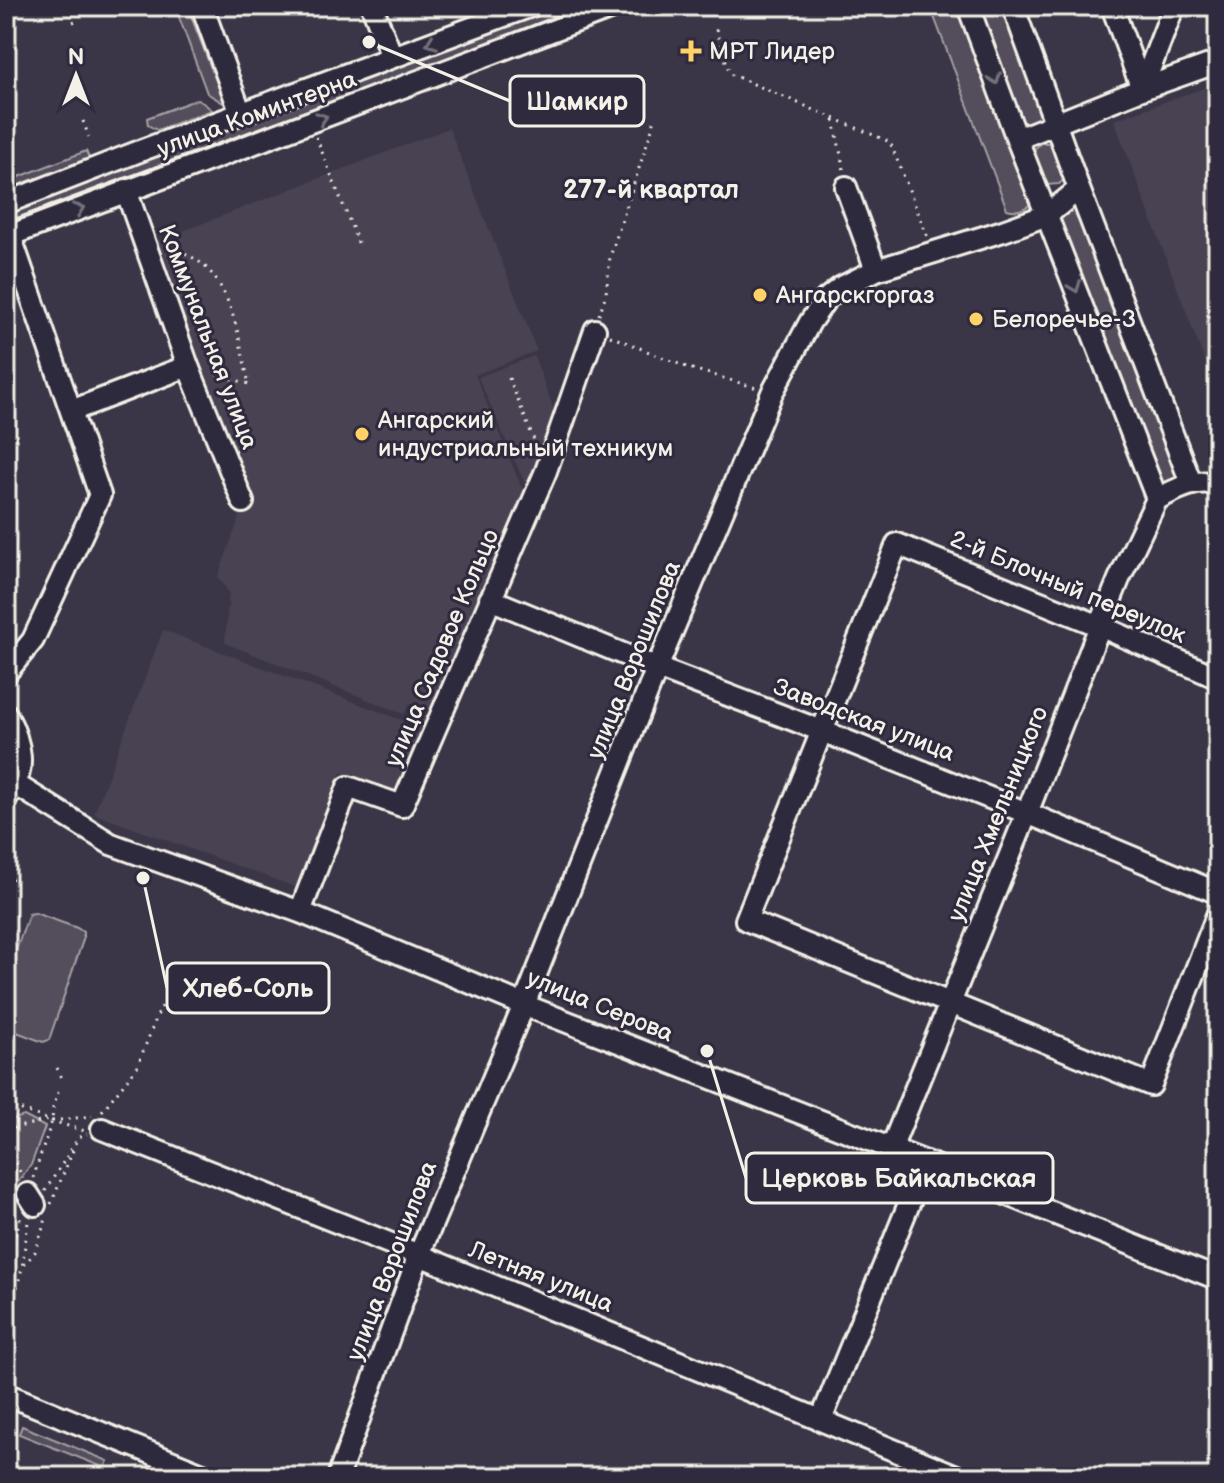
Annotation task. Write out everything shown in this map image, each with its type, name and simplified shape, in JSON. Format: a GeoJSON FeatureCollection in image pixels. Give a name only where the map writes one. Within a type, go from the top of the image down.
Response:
{"type":"FeatureCollection","features":[{"type":"Feature","properties":{"kind":"street"},"geometry":{"type":"LineString","coordinates":[[202,6],[241,114]]}},
{"type":"Feature","properties":{"kind":"street"},"geometry":{"type":"LineString","coordinates":[[372,6],[392,57]]}},
{"type":"Feature","properties":{"kind":"street","name":"улица Коминтерна"},"geometry":{"type":"LineString","coordinates":[[6,203],[531,6]]}},
{"type":"Feature","properties":{"kind":"street","name":"улица Коминтерна"},"geometry":{"type":"LineString","coordinates":[[8,236],[580,13],[617,6]]}},
{"type":"Feature","properties":{"kind":"street"},"geometry":{"type":"LineString","coordinates":[[968,6],[1157,499],[1211,484],[1079,189],[1013,6]]}},
{"type":"Feature","properties":{"kind":"street"},"geometry":{"type":"LineString","coordinates":[[1112,6],[1142,89]]}},
{"type":"Feature","properties":{"kind":"street"},"geometry":{"type":"LineString","coordinates":[[1142,89],[1174,6]]}},
{"type":"Feature","properties":{"kind":"street"},"geometry":{"type":"LineString","coordinates":[[1017,139],[1218,62]]}},
{"type":"Feature","properties":{"kind":"street"},"geometry":{"type":"LineString","coordinates":[[846,187],[876,270]]}},
{"type":"Feature","properties":{"kind":"street","name":"улица Ворошилова"},"geometry":{"type":"LineString","coordinates":[[338,1477],[419,1255],[524,1005],[657,668],[772,393],[810,322],[826,299],[840,288],[876,270],[1047,215],[1079,189]]}},
{"type":"Feature","properties":{"kind":"street","name":"Коммунальная улица"},"geometry":{"type":"LineString","coordinates":[[126,190],[188,366],[243,502]]}},
{"type":"Feature","properties":{"kind":"street"},"geometry":{"type":"LineString","coordinates":[[6,673],[33,640],[100,495],[8,236]]}},
{"type":"Feature","properties":{"kind":"street","name":"улица Садовое Кольцо"},"geometry":{"type":"LineString","coordinates":[[300,912],[348,787],[402,806],[546,471],[595,330]]}},
{"type":"Feature","properties":{"kind":"street"},"geometry":{"type":"LineString","coordinates":[[71,411],[188,366]]}},
{"type":"Feature","properties":{"kind":"street","name":"улица Хмельницкого"},"geometry":{"type":"LineString","coordinates":[[891,1149],[1119,579],[1157,499]]}},
{"type":"Feature","properties":{"kind":"street","name":"2-й Блочный переулок"},"geometry":{"type":"LineString","coordinates":[[822,731],[897,544],[1100,626],[1218,678]]}},
{"type":"Feature","properties":{"kind":"street","name":"Заводская улица"},"geometry":{"type":"LineString","coordinates":[[490,599],[1027,813],[1218,893]]}},
{"type":"Feature","properties":{"kind":"street"},"geometry":{"type":"LineString","coordinates":[[6,714],[20,749],[20,767],[11,791]]}},
{"type":"Feature","properties":{"kind":"street"},"geometry":{"type":"LineString","coordinates":[[822,731],[746,920],[1151,1085],[1218,913]]}},
{"type":"Feature","properties":{"kind":"street","name":"улица Серова"},"geometry":{"type":"LineString","coordinates":[[11,791],[111,844],[300,912],[524,1005],[1218,1279]]}},
{"type":"Feature","properties":{"kind":"street","name":"Летняя улица"},"geometry":{"type":"LineString","coordinates":[[96,1131],[419,1255],[959,1477]]}},
{"type":"Feature","properties":{"kind":"street"},"geometry":{"type":"LineString","coordinates":[[821,1420],[926,1162]]}},
{"type":"Feature","properties":{"kind":"street"},"geometry":{"type":"LineString","coordinates":[[6,1394],[210,1477]]}},
{"type":"Feature","properties":{"kind":"path"},"geometry":{"type":"LineString","coordinates":[[716,29],[730,74],[890,142],[929,240]]}},
{"type":"Feature","properties":{"kind":"path"},"geometry":{"type":"LineString","coordinates":[[656,116],[610,257],[606,294],[595,330],[689,368],[772,393]]}},
{"type":"Feature","properties":{"kind":"path"},"geometry":{"type":"LineString","coordinates":[[834,119],[846,187]]}},
{"type":"Feature","properties":{"kind":"path"},"geometry":{"type":"LineString","coordinates":[[83,121],[89,137]]}},
{"type":"Feature","properties":{"kind":"path"},"geometry":{"type":"LineString","coordinates":[[313,130],[359,245]]}},
{"type":"Feature","properties":{"kind":"path"},"geometry":{"type":"LineString","coordinates":[[139,229],[202,264],[217,281],[230,306],[249,384],[188,366]]}},
{"type":"Feature","properties":{"kind":"path"},"geometry":{"type":"LineString","coordinates":[[509,378],[536,445]]}},
{"type":"Feature","properties":{"kind":"path"},"geometry":{"type":"LineString","coordinates":[[6,863],[13,883]]}},
{"type":"Feature","properties":{"kind":"path"},"geometry":{"type":"LineString","coordinates":[[6,1130],[97,1115],[137,1067],[166,999],[185,985],[229,964]]}},
{"type":"Feature","properties":{"kind":"path"},"geometry":{"type":"LineString","coordinates":[[57,1068],[63,1080]]}},
{"type":"Feature","properties":{"kind":"path"},"geometry":{"type":"LineString","coordinates":[[6,1104],[50,1121],[96,1131]]}},
{"type":"Feature","properties":{"kind":"path"},"geometry":{"type":"LineString","coordinates":[[6,1151],[12,1155],[32,1200]]}},
{"type":"Feature","properties":{"kind":"path"},"geometry":{"type":"LineString","coordinates":[[6,1235],[16,1229]]}},
{"type":"Feature","properties":{"kind":"shaded area"},"geometry":{"type":"Polygon","coordinates":[[[175,6],[187,6],[225,104],[207,93],[175,6]]]}},
{"type":"Feature","properties":{"kind":"shaded area"},"geometry":{"type":"Polygon","coordinates":[[[550,6],[559,6],[564,19],[6,232],[6,212],[550,6]]]}},
{"type":"Feature","properties":{"kind":"shaded area"},"geometry":{"type":"Polygon","coordinates":[[[930,6],[957,6],[1031,197],[1030,205],[1024,208],[1007,209],[930,6]]]}},
{"type":"Feature","properties":{"kind":"shaded area"},"geometry":{"type":"Polygon","coordinates":[[[975,6],[1004,6],[1043,113],[1035,128],[1017,121],[975,6]]]}},
{"type":"Feature","properties":{"kind":"shaded area"},"geometry":{"type":"Polygon","coordinates":[[[1218,83],[1218,396],[1114,120],[1218,83]]]}},
{"type":"Feature","properties":{"kind":"shaded area"},"geometry":{"type":"Polygon","coordinates":[[[198,99],[212,110],[157,130],[148,125],[147,118],[198,99]]]}},
{"type":"Feature","properties":{"kind":"shaded area","name":"Ангарский индустриальный техникум"},"geometry":{"type":"Polygon","coordinates":[[[449,128],[537,351],[475,375],[525,496],[432,712],[410,703],[404,714],[225,643],[229,593],[218,577],[248,493],[152,243],[449,128]]]}},
{"type":"Feature","properties":{"kind":"shaded area"},"geometry":{"type":"Polygon","coordinates":[[[1041,143],[1053,143],[1066,178],[1059,184],[1045,185],[1033,150],[1041,143]]]}},
{"type":"Feature","properties":{"kind":"shaded area"},"geometry":{"type":"Polygon","coordinates":[[[86,151],[89,158],[6,190],[6,182],[86,151]]]}},
{"type":"Feature","properties":{"kind":"shaded area"},"geometry":{"type":"Polygon","coordinates":[[[1066,209],[1079,209],[1179,467],[1175,488],[1159,487],[1058,220],[1066,209]]]}},
{"type":"Feature","properties":{"kind":"shaded area"},"geometry":{"type":"Polygon","coordinates":[[[534,356],[559,423],[529,493],[478,377],[534,356]]]}},
{"type":"Feature","properties":{"kind":"shaded area"},"geometry":{"type":"Polygon","coordinates":[[[163,630],[407,722],[412,709],[428,716],[399,793],[341,772],[298,888],[94,814],[163,630]]]}},
{"type":"Feature","properties":{"kind":"shaded area"},"geometry":{"type":"Polygon","coordinates":[[[35,913],[83,932],[83,940],[49,1040],[43,1042],[6,1028],[6,978],[29,914],[35,913]]]}},
{"type":"Feature","properties":{"kind":"shaded area"},"geometry":{"type":"Polygon","coordinates":[[[24,1116],[45,1127],[31,1165],[18,1182],[6,1175],[6,1121],[24,1116]]]}},
{"type":"Feature","properties":{"kind":"shaded area"},"geometry":{"type":"Polygon","coordinates":[[[22,1426],[108,1461],[105,1468],[19,1434],[22,1426]]]}},
{"type":"Feature","properties":{"kind":"tram line"},"geometry":{"type":"LineString","coordinates":[[6,222],[588,6]]}},
{"type":"Feature","properties":{"kind":"place","name":"Шамкир"},"geometry":{"type":"Point","coordinates":[369,42]}},
{"type":"Feature","properties":{"kind":"place","name":"МРТ Лидер"},"geometry":{"type":"Point","coordinates":[691,51]}},
{"type":"Feature","properties":{"kind":"place","name":"Ангарскгоргаз"},"geometry":{"type":"Point","coordinates":[760,295]}},
{"type":"Feature","properties":{"kind":"place","name":"Белоречье-3"},"geometry":{"type":"Point","coordinates":[976,319]}},
{"type":"Feature","properties":{"kind":"place","name":"Ангарский индустриальный техникум"},"geometry":{"type":"Point","coordinates":[362,434]}},
{"type":"Feature","properties":{"kind":"place","name":"Хлеб-Соль"},"geometry":{"type":"Point","coordinates":[143,878]}},
{"type":"Feature","properties":{"kind":"place","name":"Церковь Байкальская"},"geometry":{"type":"Point","coordinates":[707,1051]}},
{"type":"Feature","properties":{"kind":"district","name":"277-й квартал"},"geometry":{"type":"Point","coordinates":[651,190]}}]}
